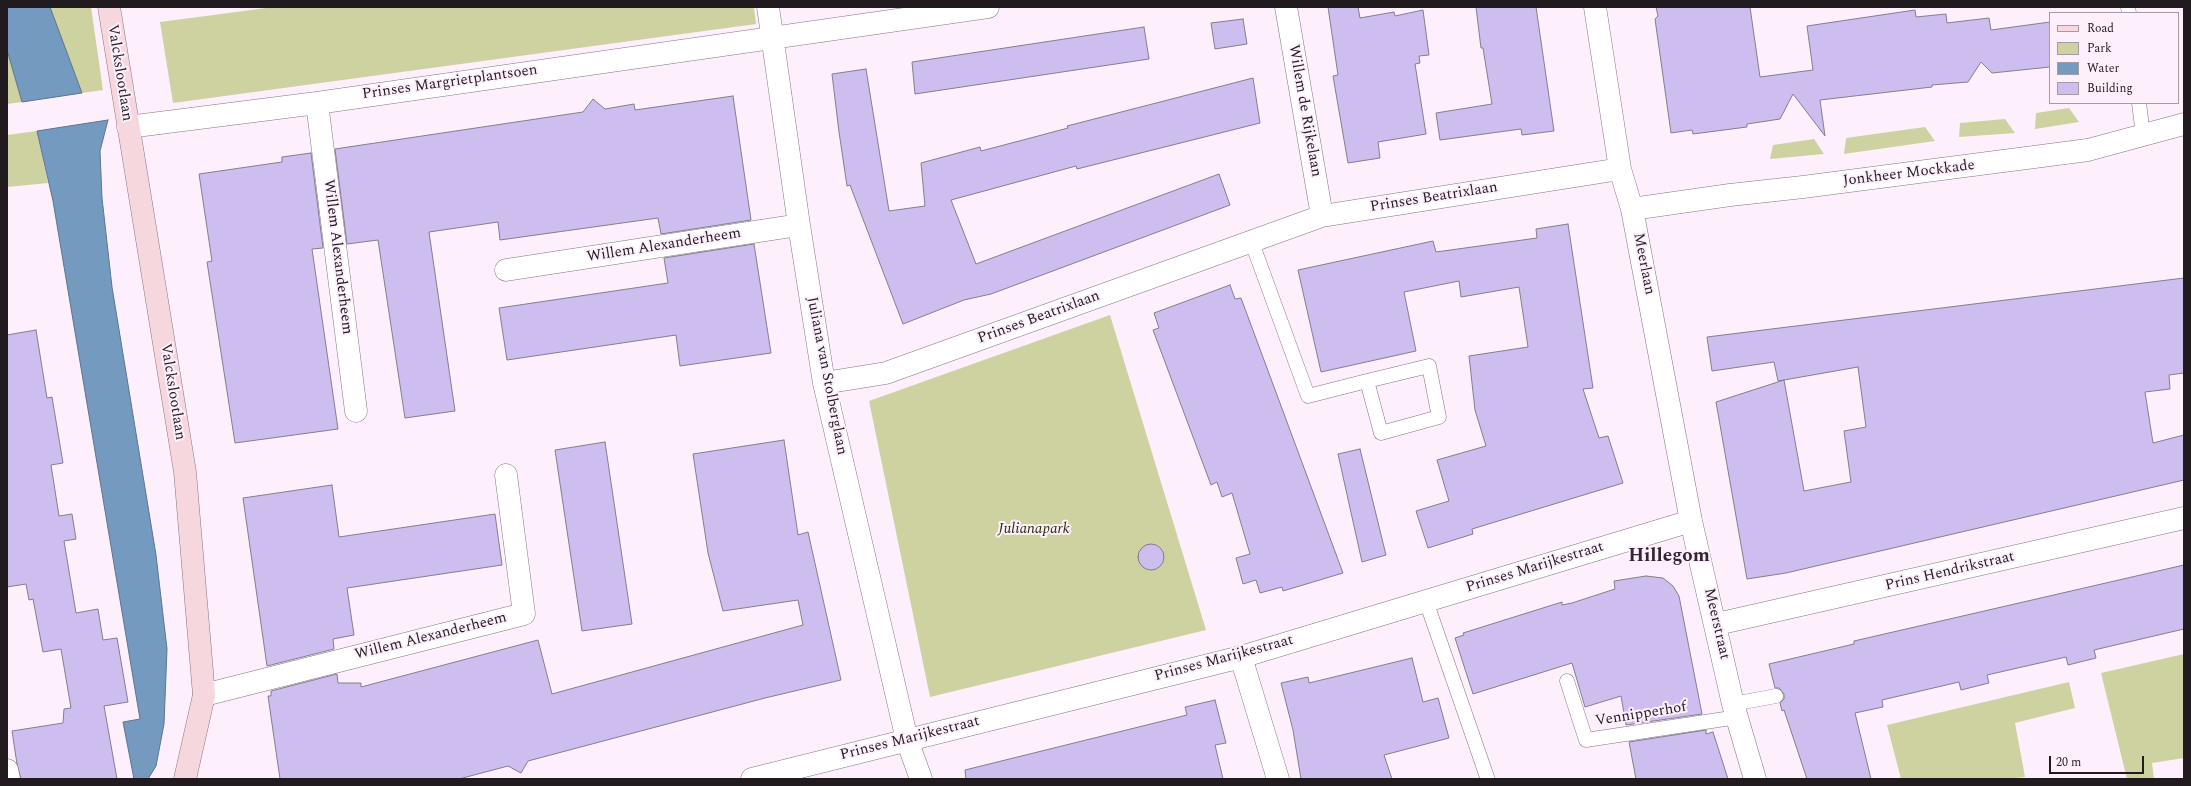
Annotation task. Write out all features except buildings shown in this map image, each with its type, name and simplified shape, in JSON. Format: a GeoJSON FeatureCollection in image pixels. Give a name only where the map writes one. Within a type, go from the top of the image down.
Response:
{"type":"FeatureCollection","features":[{"type":"Feature","properties":{"kind":"main road","name":"Valckslootlaan"},"geometry":{"type":"LineString","coordinates":[[109,7],[185,472],[204,695],[185,779]]}},
{"type":"Feature","properties":{"kind":"street","name":"Juliana van Stolberglaan"},"geometry":{"type":"LineString","coordinates":[[768,7],[799,225],[824,383],[907,740],[921,779]]}},
{"type":"Feature","properties":{"kind":"street","name":"Prinses Margrietplantsoen"},"geometry":{"type":"LineString","coordinates":[[128,127],[317,102],[988,7]]}},
{"type":"Feature","properties":{"kind":"street","name":"Willem de Rijkelaan"},"geometry":{"type":"LineString","coordinates":[[1286,7],[1322,216]]}},
{"type":"Feature","properties":{"kind":"street","name":"Meerlaan"},"geometry":{"type":"LineString","coordinates":[[1596,7],[1620,169],[1632,210],[1692,521]]}},
{"type":"Feature","properties":{"kind":"street","name":"Willem Alexanderheem"},"geometry":{"type":"LineString","coordinates":[[317,102],[356,411]]}},
{"type":"Feature","properties":{"kind":"street","name":"Jonkheer Mockkade"},"geometry":{"type":"LineString","coordinates":[[1632,210],[1730,195],[1803,188],[2088,150],[2184,124]]}},
{"type":"Feature","properties":{"kind":"street","name":"Prinses Beatrixlaan"},"geometry":{"type":"LineString","coordinates":[[824,383],[886,373],[1251,240],[1322,216],[1620,169]]}},
{"type":"Feature","properties":{"kind":"street","name":"Willem Alexanderheem"},"geometry":{"type":"LineString","coordinates":[[506,270],[799,225]]}},
{"type":"Feature","properties":{"kind":"street","name":"Willem Alexanderheem"},"geometry":{"type":"LineString","coordinates":[[204,695],[524,614],[506,475]]}},
{"type":"Feature","properties":{"kind":"street","name":"Prins Hendrikstraat"},"geometry":{"type":"LineString","coordinates":[[1717,624],[2184,518]]}},
{"type":"Feature","properties":{"kind":"street","name":"Prinses Marijkestraat"},"geometry":{"type":"LineString","coordinates":[[752,779],[1241,657],[1692,521]]}},
{"type":"Feature","properties":{"kind":"street","name":"Meerstraat"},"geometry":{"type":"LineString","coordinates":[[1692,521],[1736,710],[1755,779]]}},
{"type":"Feature","properties":{"kind":"street"},"geometry":{"type":"LineString","coordinates":[[1241,657],[1278,779]]}},
{"type":"Feature","properties":{"kind":"street"},"geometry":{"type":"LineString","coordinates":[[7,770],[9,779]]}},
{"type":"Feature","properties":{"kind":"lane"},"geometry":{"type":"LineString","coordinates":[[2139,104],[2143,135]]}},
{"type":"Feature","properties":{"kind":"lane"},"geometry":{"type":"LineString","coordinates":[[1251,240],[1308,396],[1367,381],[1429,366],[1439,417],[1381,433],[1367,381]]}},
{"type":"Feature","properties":{"kind":"lane"},"geometry":{"type":"LineString","coordinates":[[1426,601],[1487,777]]}},
{"type":"Feature","properties":{"kind":"lane","name":"Vennipperhof"},"geometry":{"type":"LineString","coordinates":[[1567,681],[1586,740],[1736,710]]}},
{"type":"Feature","properties":{"kind":"lane"},"geometry":{"type":"LineString","coordinates":[[1736,710],[1776,696]]}},
{"type":"Feature","properties":{"kind":"green space"},"geometry":{"type":"Polygon","coordinates":[[[50,7],[91,7],[103,90],[82,93],[50,7]]]}},
{"type":"Feature","properties":{"kind":"green space"},"geometry":{"type":"Polygon","coordinates":[[[274,7],[754,7],[756,24],[173,103],[160,22],[274,7]]]}},
{"type":"Feature","properties":{"kind":"green space"},"geometry":{"type":"Polygon","coordinates":[[[7,50],[22,102],[7,104],[7,50]]]}},
{"type":"Feature","properties":{"kind":"green space"},"geometry":{"type":"Polygon","coordinates":[[[2069,108],[2079,122],[2035,129],[2036,113],[2069,108]]]}},
{"type":"Feature","properties":{"kind":"green space"},"geometry":{"type":"Polygon","coordinates":[[[2005,119],[2015,133],[1959,137],[1960,123],[2005,119]]]}},
{"type":"Feature","properties":{"kind":"green space"},"geometry":{"type":"Polygon","coordinates":[[[1925,127],[1935,141],[1844,154],[1846,138],[1925,127]]]}},
{"type":"Feature","properties":{"kind":"green space"},"geometry":{"type":"Polygon","coordinates":[[[37,131],[48,183],[7,187],[7,135],[37,131]]]}},
{"type":"Feature","properties":{"kind":"green space"},"geometry":{"type":"Polygon","coordinates":[[[1814,139],[1824,154],[1770,159],[1773,145],[1814,139]]]}},
{"type":"Feature","properties":{"kind":"green space","name":"Julianapark"},"geometry":{"type":"Polygon","coordinates":[[[1110,315],[1206,630],[930,697],[869,401],[1110,315]]]}},
{"type":"Feature","properties":{"kind":"green space"},"geometry":{"type":"Polygon","coordinates":[[[2184,654],[2184,758],[2152,763],[2154,779],[2127,779],[2101,673],[2184,654]]]}},
{"type":"Feature","properties":{"kind":"green space"},"geometry":{"type":"Polygon","coordinates":[[[2069,682],[2075,708],[2015,723],[2025,777],[2008,779],[1901,779],[1887,725],[2069,682]]]}},
{"type":"Feature","properties":{"kind":"water"},"geometry":{"type":"Polygon","coordinates":[[[7,7],[50,7],[82,93],[22,102],[7,50],[7,7]]]}},
{"type":"Feature","properties":{"kind":"water"},"geometry":{"type":"Polygon","coordinates":[[[108,120],[100,151],[102,198],[112,287],[156,555],[167,649],[164,724],[156,766],[148,779],[134,779],[123,722],[140,719],[53,201],[37,131],[108,120]]]}},
{"type":"Feature","properties":{"kind":"district","name":"Hillegom"},"geometry":{"type":"Point","coordinates":[1669,557]}}]}
